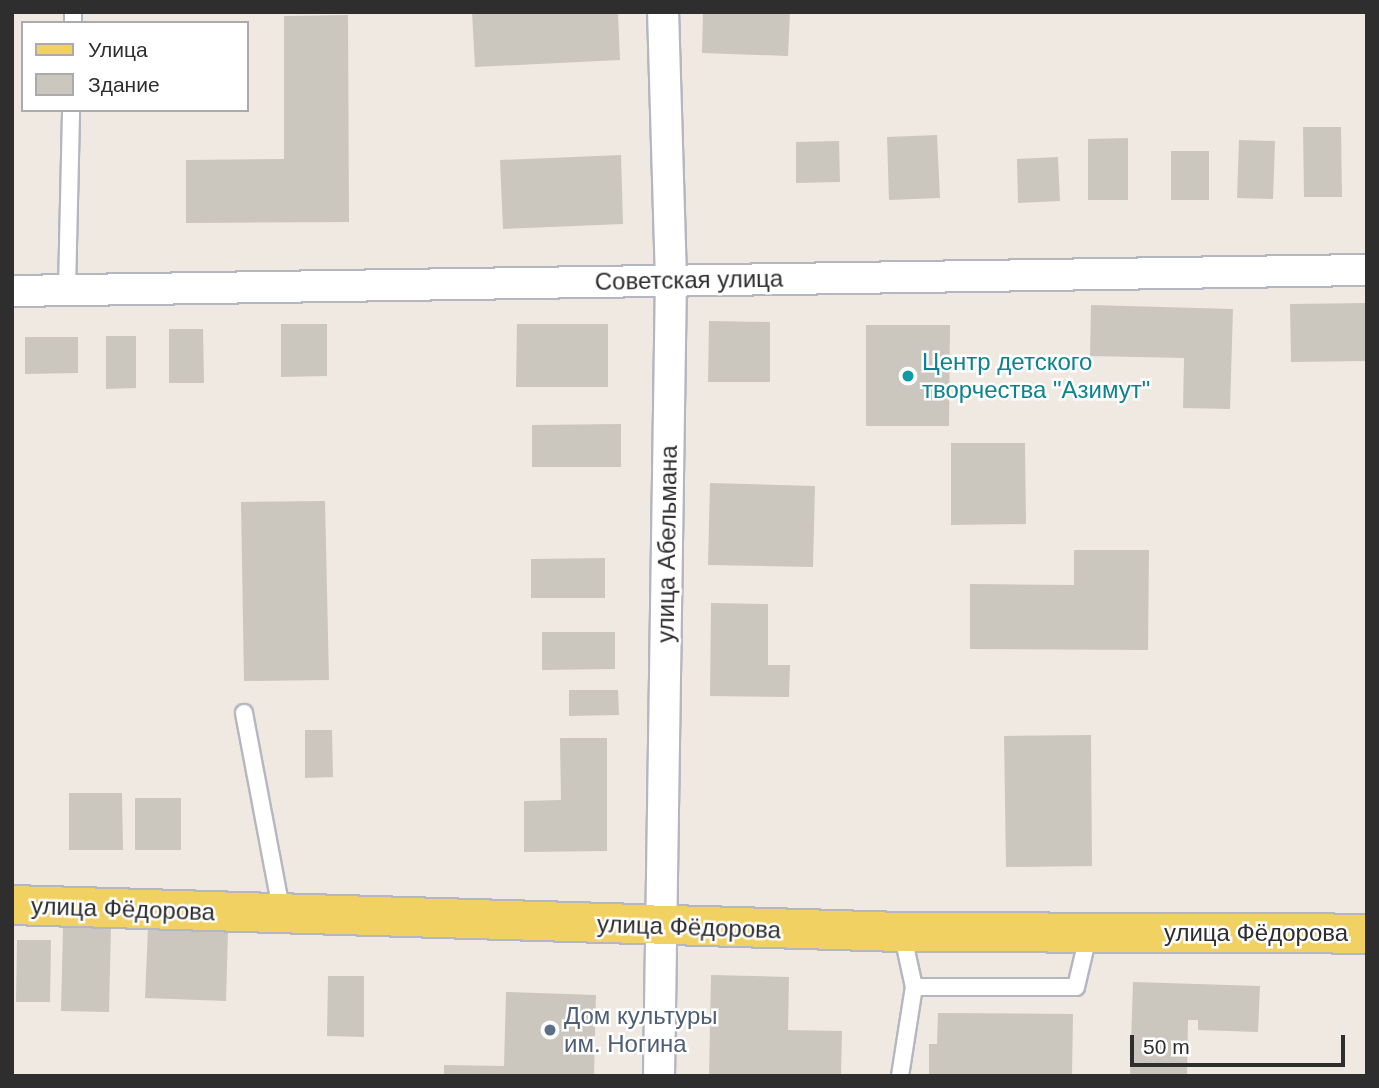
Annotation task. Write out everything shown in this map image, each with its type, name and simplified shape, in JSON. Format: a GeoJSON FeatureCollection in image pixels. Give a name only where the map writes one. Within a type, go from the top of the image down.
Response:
{"type":"FeatureCollection","features":[{"type":"Feature","properties":{"kind":"main road","name":"улица Фёдорова"},"geometry":{"type":"LineString","coordinates":[[12,905],[902,932],[1367,933]]}},
{"type":"Feature","properties":{"kind":"street","name":"улица Абельмана"},"geometry":{"type":"LineString","coordinates":[[659,1076],[671,280],[663,12]]}},
{"type":"Feature","properties":{"kind":"street","name":"Советская улица"},"geometry":{"type":"LineString","coordinates":[[12,291],[1367,270]]}},
{"type":"Feature","properties":{"kind":"lane"},"geometry":{"type":"LineString","coordinates":[[67,290],[71,112]]}},
{"type":"Feature","properties":{"kind":"lane"},"geometry":{"type":"LineString","coordinates":[[244,713],[282,914]]}},
{"type":"Feature","properties":{"kind":"lane"},"geometry":{"type":"LineString","coordinates":[[900,1076],[914,987],[902,932]]}},
{"type":"Feature","properties":{"kind":"lane"},"geometry":{"type":"LineString","coordinates":[[914,987],[1076,986],[1089,932]]}},
{"type":"Feature","properties":{"kind":"building"},"geometry":{"type":"Polygon","coordinates":[[[472,12],[618,12],[620,60],[475,67],[472,12]]]}},
{"type":"Feature","properties":{"kind":"building"},"geometry":{"type":"Polygon","coordinates":[[[703,12],[790,12],[788,56],[702,53],[703,12]]]}},
{"type":"Feature","properties":{"kind":"building"},"geometry":{"type":"Polygon","coordinates":[[[348,15],[349,222],[186,223],[186,160],[284,159],[284,16],[348,15]]]}},
{"type":"Feature","properties":{"kind":"building"},"geometry":{"type":"Polygon","coordinates":[[[1303,127],[1341,127],[1342,197],[1304,197],[1303,127]]]}},
{"type":"Feature","properties":{"kind":"building"},"geometry":{"type":"Polygon","coordinates":[[[937,135],[940,198],[889,200],[887,137],[937,135]]]}},
{"type":"Feature","properties":{"kind":"building"},"geometry":{"type":"Polygon","coordinates":[[[1128,138],[1128,200],[1088,200],[1088,139],[1128,138]]]}},
{"type":"Feature","properties":{"kind":"building"},"geometry":{"type":"Polygon","coordinates":[[[1239,140],[1275,141],[1273,199],[1237,198],[1239,140]]]}},
{"type":"Feature","properties":{"kind":"building"},"geometry":{"type":"Polygon","coordinates":[[[839,141],[840,182],[796,183],[796,142],[839,141]]]}},
{"type":"Feature","properties":{"kind":"building"},"geometry":{"type":"Polygon","coordinates":[[[1171,151],[1209,151],[1209,200],[1171,200],[1171,151]]]}},
{"type":"Feature","properties":{"kind":"building"},"geometry":{"type":"Polygon","coordinates":[[[621,155],[623,224],[503,229],[500,160],[621,155]]]}},
{"type":"Feature","properties":{"kind":"building"},"geometry":{"type":"Polygon","coordinates":[[[1058,157],[1060,201],[1018,203],[1017,159],[1058,157]]]}},
{"type":"Feature","properties":{"kind":"building"},"geometry":{"type":"Polygon","coordinates":[[[1367,303],[1367,361],[1291,362],[1290,304],[1367,303]]]}},
{"type":"Feature","properties":{"kind":"building"},"geometry":{"type":"Polygon","coordinates":[[[1091,305],[1233,309],[1230,409],[1183,408],[1184,358],[1090,356],[1091,305]]]}},
{"type":"Feature","properties":{"kind":"building"},"geometry":{"type":"Polygon","coordinates":[[[709,321],[770,322],[770,382],[708,382],[709,321]]]}},
{"type":"Feature","properties":{"kind":"building"},"geometry":{"type":"Polygon","coordinates":[[[281,324],[327,324],[327,376],[281,377],[281,324]]]}},
{"type":"Feature","properties":{"kind":"building"},"geometry":{"type":"Polygon","coordinates":[[[517,324],[608,324],[608,387],[516,387],[517,324]]]}},
{"type":"Feature","properties":{"kind":"building","name":"Центр детского творчества \"Азимут\""},"geometry":{"type":"Polygon","coordinates":[[[866,325],[950,325],[949,426],[866,426],[866,325]]]}},
{"type":"Feature","properties":{"kind":"building"},"geometry":{"type":"Polygon","coordinates":[[[169,329],[203,329],[204,383],[169,383],[169,329]]]}},
{"type":"Feature","properties":{"kind":"building"},"geometry":{"type":"Polygon","coordinates":[[[106,336],[136,336],[136,388],[106,389],[106,336]]]}},
{"type":"Feature","properties":{"kind":"building"},"geometry":{"type":"Polygon","coordinates":[[[25,337],[78,337],[78,373],[25,374],[25,337]]]}},
{"type":"Feature","properties":{"kind":"building"},"geometry":{"type":"Polygon","coordinates":[[[621,424],[621,467],[532,467],[532,425],[621,424]]]}},
{"type":"Feature","properties":{"kind":"building"},"geometry":{"type":"Polygon","coordinates":[[[951,443],[1025,443],[1026,524],[951,525],[951,443]]]}},
{"type":"Feature","properties":{"kind":"building"},"geometry":{"type":"Polygon","coordinates":[[[710,483],[815,486],[813,567],[708,565],[710,483]]]}},
{"type":"Feature","properties":{"kind":"building"},"geometry":{"type":"Polygon","coordinates":[[[325,501],[329,680],[244,681],[241,502],[325,501]]]}},
{"type":"Feature","properties":{"kind":"building"},"geometry":{"type":"Polygon","coordinates":[[[1074,550],[1149,550],[1148,650],[970,649],[970,584],[1074,585],[1074,550]]]}},
{"type":"Feature","properties":{"kind":"building"},"geometry":{"type":"Polygon","coordinates":[[[605,558],[605,598],[531,598],[531,559],[605,558]]]}},
{"type":"Feature","properties":{"kind":"building"},"geometry":{"type":"Polygon","coordinates":[[[711,603],[768,604],[768,665],[790,665],[789,697],[710,696],[711,603]]]}},
{"type":"Feature","properties":{"kind":"building"},"geometry":{"type":"Polygon","coordinates":[[[542,632],[615,632],[615,669],[542,670],[542,632]]]}},
{"type":"Feature","properties":{"kind":"building"},"geometry":{"type":"Polygon","coordinates":[[[569,690],[618,690],[619,715],[569,716],[569,690]]]}},
{"type":"Feature","properties":{"kind":"building"},"geometry":{"type":"Polygon","coordinates":[[[305,730],[332,730],[333,777],[305,778],[305,730]]]}},
{"type":"Feature","properties":{"kind":"building"},"geometry":{"type":"Polygon","coordinates":[[[1091,735],[1092,866],[1006,867],[1004,736],[1091,735]]]}},
{"type":"Feature","properties":{"kind":"building"},"geometry":{"type":"Polygon","coordinates":[[[560,738],[607,738],[607,851],[524,852],[524,801],[561,800],[560,738]]]}},
{"type":"Feature","properties":{"kind":"building"},"geometry":{"type":"Polygon","coordinates":[[[69,793],[122,793],[123,850],[69,850],[69,793]]]}},
{"type":"Feature","properties":{"kind":"building"},"geometry":{"type":"Polygon","coordinates":[[[135,798],[181,798],[181,850],[135,850],[135,798]]]}},
{"type":"Feature","properties":{"kind":"building"},"geometry":{"type":"Polygon","coordinates":[[[63,926],[111,926],[109,1012],[61,1011],[63,926]]]}},
{"type":"Feature","properties":{"kind":"building"},"geometry":{"type":"Polygon","coordinates":[[[148,928],[228,931],[226,1001],[145,998],[148,928]]]}},
{"type":"Feature","properties":{"kind":"building"},"geometry":{"type":"Polygon","coordinates":[[[17,940],[51,940],[50,1002],[16,1002],[17,940]]]}},
{"type":"Feature","properties":{"kind":"building"},"geometry":{"type":"Polygon","coordinates":[[[711,975],[789,977],[788,1030],[842,1031],[841,1076],[709,1076],[711,975]]]}},
{"type":"Feature","properties":{"kind":"building"},"geometry":{"type":"Polygon","coordinates":[[[328,976],[364,976],[364,1037],[327,1036],[328,976]]]}},
{"type":"Feature","properties":{"kind":"building"},"geometry":{"type":"Polygon","coordinates":[[[1133,982],[1260,986],[1258,1032],[1198,1030],[1198,1020],[1188,1020],[1187,1076],[1130,1076],[1133,982]]]}},
{"type":"Feature","properties":{"kind":"building","name":"Дом культуры им. Ногина"},"geometry":{"type":"Polygon","coordinates":[[[506,992],[596,995],[594,1076],[444,1076],[444,1065],[504,1066],[506,992]]]}},
{"type":"Feature","properties":{"kind":"building"},"geometry":{"type":"Polygon","coordinates":[[[938,1013],[1073,1014],[1072,1076],[929,1076],[929,1044],[937,1044],[938,1013]]]}},
{"type":"Feature","properties":{"kind":"place","name":"Центр детского творчества \"Азимут\""},"geometry":{"type":"Point","coordinates":[908,376]}},
{"type":"Feature","properties":{"kind":"place","name":"Дом культуры им. Ногина"},"geometry":{"type":"Point","coordinates":[550,1030]}}]}
